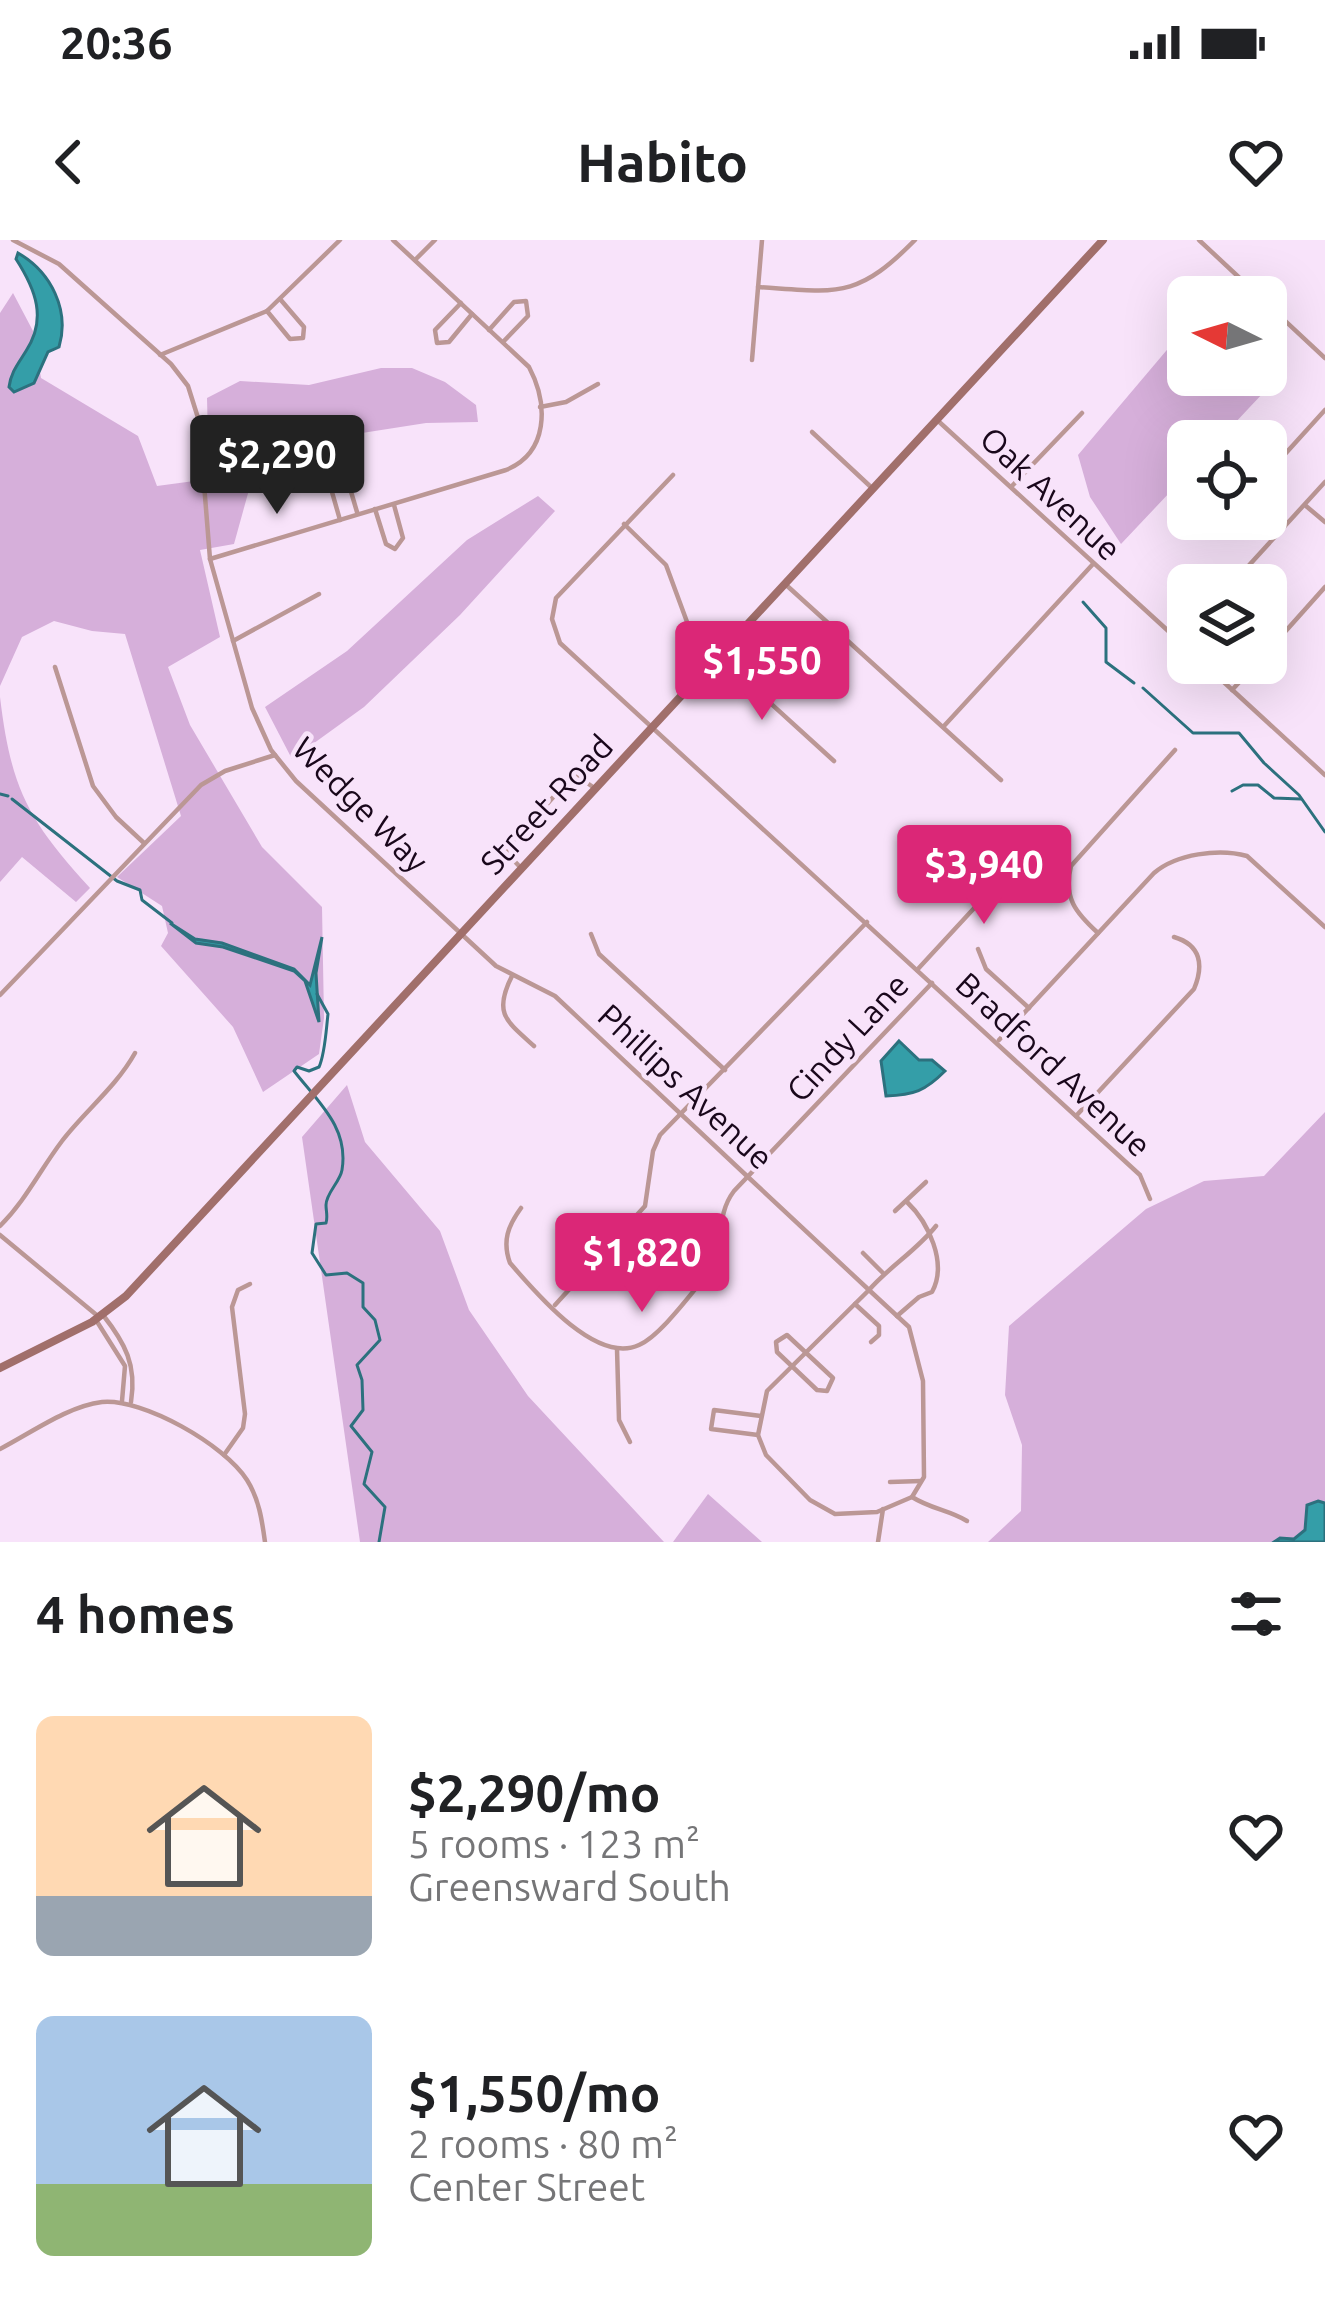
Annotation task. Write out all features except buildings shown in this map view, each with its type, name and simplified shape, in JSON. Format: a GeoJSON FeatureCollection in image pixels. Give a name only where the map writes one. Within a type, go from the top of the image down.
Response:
{"type":"FeatureCollection","features":[{"type":"Feature","properties":{"kind":"main road","name":"Street Road"},"geometry":{"type":"LineString","coordinates":[[0,1368],[99,1317],[138,1283],[1103,240]]}},
{"type":"Feature","properties":{"kind":"street","name":"Wedge Way"},"geometry":{"type":"LineString","coordinates":[[13,240],[53,260],[188,386],[197,411],[210,559],[252,708],[274,755],[459,933]]}},
{"type":"Feature","properties":{"kind":"street"},"geometry":{"type":"LineString","coordinates":[[160,355],[267,310],[340,240]]}},
{"type":"Feature","properties":{"kind":"street"},"geometry":{"type":"LineString","coordinates":[[210,559],[521,463],[533,452],[541,437],[533,374],[393,240]]}},
{"type":"Feature","properties":{"kind":"street"},"geometry":{"type":"LineString","coordinates":[[416,260],[435,240]]}},
{"type":"Feature","properties":{"kind":"street"},"geometry":{"type":"LineString","coordinates":[[752,361],[762,240]]}},
{"type":"Feature","properties":{"kind":"street"},"geometry":{"type":"LineString","coordinates":[[758,287],[834,291],[854,287],[884,271],[915,240]]}},
{"type":"Feature","properties":{"kind":"street"},"geometry":{"type":"LineString","coordinates":[[1199,240],[1237,276]]}},
{"type":"Feature","properties":{"kind":"street"},"geometry":{"type":"LineString","coordinates":[[267,310],[290,339],[303,338],[304,327],[280,299]]}},
{"type":"Feature","properties":{"kind":"street"},"geometry":{"type":"LineString","coordinates":[[489,330],[514,302],[526,302],[528,316],[503,342]]}},
{"type":"Feature","properties":{"kind":"street"},"geometry":{"type":"LineString","coordinates":[[461,303],[435,330],[437,343],[449,342],[472,314]]}},
{"type":"Feature","properties":{"kind":"street"},"geometry":{"type":"LineString","coordinates":[[1287,322],[1325,358]]}},
{"type":"Feature","properties":{"kind":"street"},"geometry":{"type":"LineString","coordinates":[[540,407],[566,402],[598,385]]}},
{"type":"Feature","properties":{"kind":"street"},"geometry":{"type":"LineString","coordinates":[[1287,452],[1325,410]]}},
{"type":"Feature","properties":{"kind":"street"},"geometry":{"type":"LineString","coordinates":[[1010,488],[1082,413]]}},
{"type":"Feature","properties":{"kind":"street","name":"Oak Avenue"},"geometry":{"type":"LineString","coordinates":[[936,419],[1167,630]]}},
{"type":"Feature","properties":{"kind":"street"},"geometry":{"type":"LineString","coordinates":[[812,432],[872,488]]}},
{"type":"Feature","properties":{"kind":"street"},"geometry":{"type":"LineString","coordinates":[[340,520],[330,484],[336,475],[347,478],[358,514]]}},
{"type":"Feature","properties":{"kind":"street","name":"Bradford Avenue"},"geometry":{"type":"LineString","coordinates":[[673,475],[556,598],[552,620],[564,649],[1140,1175],[1150,1199]]}},
{"type":"Feature","properties":{"kind":"street"},"geometry":{"type":"LineString","coordinates":[[1251,564],[1325,482]]}},
{"type":"Feature","properties":{"kind":"street"},"geometry":{"type":"LineString","coordinates":[[375,509],[386,544],[395,549],[403,538],[393,503]]}},
{"type":"Feature","properties":{"kind":"street"},"geometry":{"type":"LineString","coordinates":[[1304,504],[1325,522]]}},
{"type":"Feature","properties":{"kind":"street"},"geometry":{"type":"LineString","coordinates":[[624,524],[661,559],[687,625],[834,761]]}},
{"type":"Feature","properties":{"kind":"street"},"geometry":{"type":"LineString","coordinates":[[944,726],[1093,564]]}},
{"type":"Feature","properties":{"kind":"street"},"geometry":{"type":"LineString","coordinates":[[784,583],[1001,780]]}},
{"type":"Feature","properties":{"kind":"street"},"geometry":{"type":"LineString","coordinates":[[1287,630],[1325,587]]}},
{"type":"Feature","properties":{"kind":"street"},"geometry":{"type":"LineString","coordinates":[[233,641],[319,594]]}},
{"type":"Feature","properties":{"kind":"street"},"geometry":{"type":"LineString","coordinates":[[55,667],[93,786],[144,843]]}},
{"type":"Feature","properties":{"kind":"street"},"geometry":{"type":"LineString","coordinates":[[1226,684],[1325,775]]}},
{"type":"Feature","properties":{"kind":"street"},"geometry":{"type":"LineString","coordinates":[[1232,690],[1238,684]]}},
{"type":"Feature","properties":{"kind":"street"},"geometry":{"type":"LineString","coordinates":[[1098,933],[1071,902],[1071,866],[1175,750]]}},
{"type":"Feature","properties":{"kind":"street"},"geometry":{"type":"LineString","coordinates":[[0,995],[207,780],[274,755]]}},
{"type":"Feature","properties":{"kind":"street"},"geometry":{"type":"LineString","coordinates":[[520,867],[505,851],[574,774],[594,788]]}},
{"type":"Feature","properties":{"kind":"street"},"geometry":{"type":"LineString","coordinates":[[997,1042],[1167,862],[1230,852],[1256,862],[1325,927]]}},
{"type":"Feature","properties":{"kind":"street"},"geometry":{"type":"LineString","coordinates":[[917,970],[1001,879],[1009,862]]}},
{"type":"Feature","properties":{"kind":"street"},"geometry":{"type":"LineString","coordinates":[[553,1306],[645,1206],[655,1143],[867,922]]}},
{"type":"Feature","properties":{"kind":"street","name":"Phillips Avenue"},"geometry":{"type":"LineString","coordinates":[[459,933],[512,976],[555,996],[909,1327],[923,1382],[922,1481]]}},
{"type":"Feature","properties":{"kind":"street"},"geometry":{"type":"LineString","coordinates":[[591,934],[599,954],[725,1070]]}},
{"type":"Feature","properties":{"kind":"street"},"geometry":{"type":"LineString","coordinates":[[1076,1116],[1193,989],[1200,966],[1197,952],[1192,944],[1174,937]]}},
{"type":"Feature","properties":{"kind":"street"},"geometry":{"type":"LineString","coordinates":[[978,950],[986,969],[1029,1008]]}},
{"type":"Feature","properties":{"kind":"street"},"geometry":{"type":"LineString","coordinates":[[512,976],[501,1001],[502,1011],[534,1046]]}},
{"type":"Feature","properties":{"kind":"street","name":"Cindy Lane"},"geometry":{"type":"LineString","coordinates":[[617,1349],[645,1342],[712,1269],[722,1209],[932,982]]}},
{"type":"Feature","properties":{"kind":"street"},"geometry":{"type":"LineString","coordinates":[[0,1226],[134,1053]]}},
{"type":"Feature","properties":{"kind":"street"},"geometry":{"type":"LineString","coordinates":[[895,1211],[926,1182]]}},
{"type":"Feature","properties":{"kind":"street"},"geometry":{"type":"LineString","coordinates":[[897,1316],[936,1286],[934,1229],[907,1202]]}},
{"type":"Feature","properties":{"kind":"street"},"geometry":{"type":"LineString","coordinates":[[521,1208],[507,1231],[507,1256],[525,1280],[593,1343],[617,1349],[620,1420],[630,1442]]}},
{"type":"Feature","properties":{"kind":"street"},"geometry":{"type":"LineString","coordinates":[[922,1481],[912,1497],[884,1509],[835,1514],[811,1500],[766,1454],[758,1435],[767,1391],[883,1273],[921,1246],[934,1229]]}},
{"type":"Feature","properties":{"kind":"street"},"geometry":{"type":"LineString","coordinates":[[0,1235],[99,1317],[131,1358],[130,1403]]}},
{"type":"Feature","properties":{"kind":"street"},"geometry":{"type":"LineString","coordinates":[[862,1253],[883,1273]]}},
{"type":"Feature","properties":{"kind":"street"},"geometry":{"type":"LineString","coordinates":[[224,1455],[245,1421],[232,1307],[238,1290],[250,1284]]}},
{"type":"Feature","properties":{"kind":"street"},"geometry":{"type":"LineString","coordinates":[[855,1304],[881,1330],[871,1342]]}},
{"type":"Feature","properties":{"kind":"street"},"geometry":{"type":"LineString","coordinates":[[99,1317],[125,1366],[122,1402]]}},
{"type":"Feature","properties":{"kind":"street"},"geometry":{"type":"LineString","coordinates":[[788,1336],[833,1378],[827,1391],[817,1390],[793,1366],[777,1352],[779,1338],[788,1336]]}},
{"type":"Feature","properties":{"kind":"street"},"geometry":{"type":"LineString","coordinates":[[0,1449],[82,1407],[130,1403],[224,1455],[255,1493],[265,1542]]}},
{"type":"Feature","properties":{"kind":"street"},"geometry":{"type":"LineString","coordinates":[[758,1435],[711,1429],[714,1410],[762,1416]]}},
{"type":"Feature","properties":{"kind":"street"},"geometry":{"type":"LineString","coordinates":[[890,1482],[922,1481]]}},
{"type":"Feature","properties":{"kind":"street"},"geometry":{"type":"LineString","coordinates":[[912,1497],[967,1521]]}},
{"type":"Feature","properties":{"kind":"street"},"geometry":{"type":"LineString","coordinates":[[878,1542],[884,1509]]}},
{"type":"Feature","properties":{"kind":"shaded area"},"geometry":{"type":"Polygon","coordinates":[[[13,293],[33,331],[41,378],[138,436],[157,486],[209,479],[207,398],[240,381],[309,385],[381,368],[412,368],[445,382],[476,405],[478,422],[426,423],[362,433],[336,424],[319,426],[260,450],[234,544],[200,550],[220,637],[168,667],[190,725],[262,847],[322,907],[324,1018],[319,1054],[263,1092],[233,1027],[161,946],[168,933],[162,906],[117,877],[181,816],[125,634],[54,621],[22,637],[0,686],[0,313],[13,293]]]}},
{"type":"Feature","properties":{"kind":"shaded area"},"geometry":{"type":"Polygon","coordinates":[[[1167,350],[1167,396],[1260,396],[1238,420],[1167,420],[1167,495],[1121,544],[1090,497],[1078,455],[1167,350]]]}},
{"type":"Feature","properties":{"kind":"shaded area"},"geometry":{"type":"Polygon","coordinates":[[[538,496],[555,511],[460,615],[364,707],[292,759],[265,707],[347,651],[467,540],[538,496]]]}},
{"type":"Feature","properties":{"kind":"shaded area"},"geometry":{"type":"Polygon","coordinates":[[[0,697],[10,756],[26,802],[51,842],[90,888],[76,902],[22,857],[0,882],[0,697]]]}},
{"type":"Feature","properties":{"kind":"shaded area"},"geometry":{"type":"Polygon","coordinates":[[[347,1085],[365,1142],[440,1231],[469,1310],[528,1396],[664,1542],[360,1542],[302,1137],[347,1085]]]}},
{"type":"Feature","properties":{"kind":"shaded area"},"geometry":{"type":"Polygon","coordinates":[[[1325,1112],[1325,1542],[988,1542],[1021,1511],[1022,1445],[1005,1395],[1009,1326],[1146,1209],[1204,1181],[1264,1176],[1325,1112]]]}},
{"type":"Feature","properties":{"kind":"shaded area"},"geometry":{"type":"Polygon","coordinates":[[[708,1494],[762,1542],[673,1542],[708,1494]]]}},
{"type":"Feature","properties":{"kind":"water"},"geometry":{"type":"Polygon","coordinates":[[[18,253],[40,270],[55,293],[62,333],[59,347],[48,352],[34,383],[14,392],[9,387],[11,377],[32,339],[37,316],[29,282],[16,259],[18,253]]]}},
{"type":"Feature","properties":{"kind":"water"},"geometry":{"type":"Polygon","coordinates":[[[170,923],[195,939],[222,943],[294,969],[310,985],[322,937],[316,973],[319,1022],[305,981],[294,971],[196,943],[170,923]]]}},
{"type":"Feature","properties":{"kind":"water"},"geometry":{"type":"Polygon","coordinates":[[[899,1041],[919,1060],[932,1060],[945,1071],[918,1091],[886,1096],[881,1061],[899,1041]]]}},
{"type":"Feature","properties":{"kind":"water"},"geometry":{"type":"Polygon","coordinates":[[[1325,1503],[1325,1542],[1274,1542],[1294,1539],[1305,1530],[1307,1505],[1325,1503]]]}},
{"type":"Feature","properties":{"kind":"waterway"},"geometry":{"type":"LineString","coordinates":[[1083,602],[1106,628],[1106,662],[1134,683]]}},
{"type":"Feature","properties":{"kind":"waterway"},"geometry":{"type":"LineString","coordinates":[[1143,688],[1193,733],[1239,733],[1299,795],[1325,832]]}},
{"type":"Feature","properties":{"kind":"waterway"},"geometry":{"type":"LineString","coordinates":[[1232,791],[1258,785],[1274,798],[1301,799]]}},
{"type":"Feature","properties":{"kind":"waterway"},"geometry":{"type":"LineString","coordinates":[[0,794],[8,796]]}},
{"type":"Feature","properties":{"kind":"waterway"},"geometry":{"type":"LineString","coordinates":[[12,799],[117,881],[140,890],[142,900],[172,923]]}},
{"type":"Feature","properties":{"kind":"waterway"},"geometry":{"type":"LineString","coordinates":[[317,994],[328,1014],[321,1062],[309,1071],[297,1067],[294,1071],[330,1117],[343,1155],[341,1174],[327,1201],[326,1223],[316,1224],[312,1253],[326,1275],[347,1273],[363,1283],[363,1307],[375,1320],[380,1340],[357,1365],[363,1410],[351,1426],[372,1452],[364,1484],[385,1507],[379,1542]]}}]}
